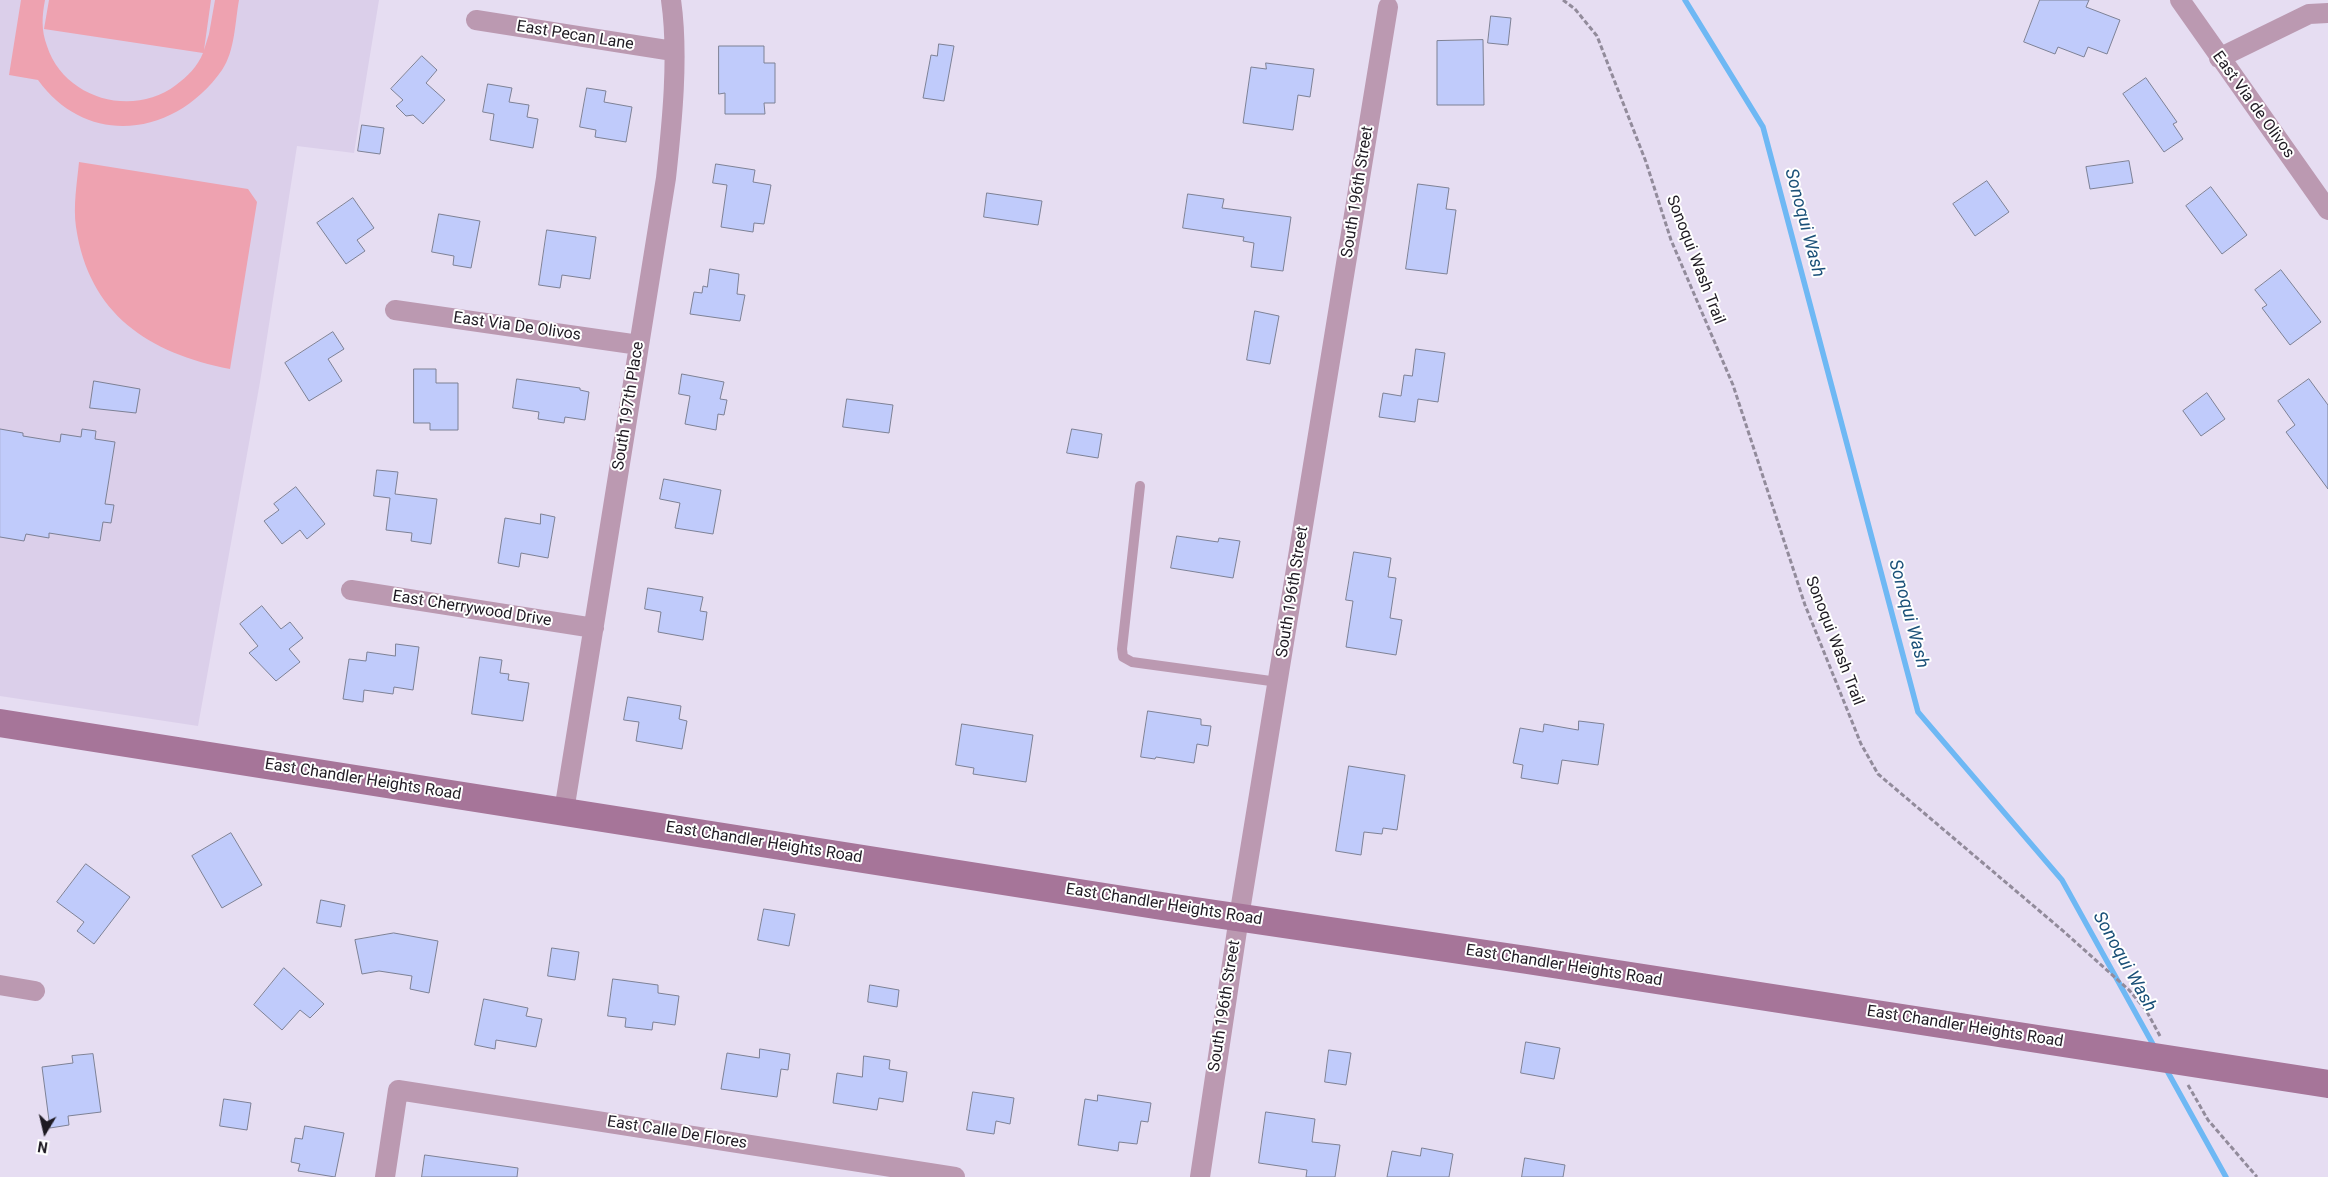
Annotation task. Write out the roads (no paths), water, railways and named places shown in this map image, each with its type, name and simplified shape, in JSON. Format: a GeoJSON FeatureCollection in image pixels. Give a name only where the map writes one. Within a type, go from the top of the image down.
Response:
{"type":"FeatureCollection","features":[{"type":"Feature","properties":{"kind":"main road","name":"East Chandler Heights Road"},"geometry":{"type":"LineString","coordinates":[[0,723],[1239,917],[2328,1084]]}},
{"type":"Feature","properties":{"kind":"street","name":"South 197th Place"},"geometry":{"type":"LineString","coordinates":[[564,811],[666,178],[671,130],[673,51],[671,0]]}},
{"type":"Feature","properties":{"kind":"street","name":"East Via de Olivos"},"geometry":{"type":"LineString","coordinates":[[2180,0],[2219,58],[2328,210]]}},
{"type":"Feature","properties":{"kind":"street","name":"South 196th Street"},"geometry":{"type":"LineString","coordinates":[[1200,1177],[1239,917],[1388,7]]}},
{"type":"Feature","properties":{"kind":"street"},"geometry":{"type":"LineString","coordinates":[[2219,58],[2309,14],[2328,13]]}},
{"type":"Feature","properties":{"kind":"street","name":"East Pecan Lane"},"geometry":{"type":"LineString","coordinates":[[476,20],[673,51]]}},
{"type":"Feature","properties":{"kind":"street","name":"East Via De Olivos"},"geometry":{"type":"LineString","coordinates":[[395,310],[638,345]]}},
{"type":"Feature","properties":{"kind":"street","name":"East Cherrywood Drive"},"geometry":{"type":"LineString","coordinates":[[351,590],[594,628]]}},
{"type":"Feature","properties":{"kind":"street"},"geometry":{"type":"LineString","coordinates":[[0,985],[35,991]]}},
{"type":"Feature","properties":{"kind":"street","name":"East Calle De Flores"},"geometry":{"type":"LineString","coordinates":[[385,1177],[398,1090],[955,1177]]}},
{"type":"Feature","properties":{"kind":"lane"},"geometry":{"type":"LineString","coordinates":[[1140,486],[1122,649],[1123,657],[1132,662],[1278,682]]}},
{"type":"Feature","properties":{"kind":"waterway","name":"Sonoqui Wash"},"geometry":{"type":"LineString","coordinates":[[1685,0],[1763,127],[1918,712],[2062,880],[2155,1048]]}},
{"type":"Feature","properties":{"kind":"waterway","name":"Sonoqui Wash"},"geometry":{"type":"LineString","coordinates":[[2165,1067],[2226,1177]]}}]}
